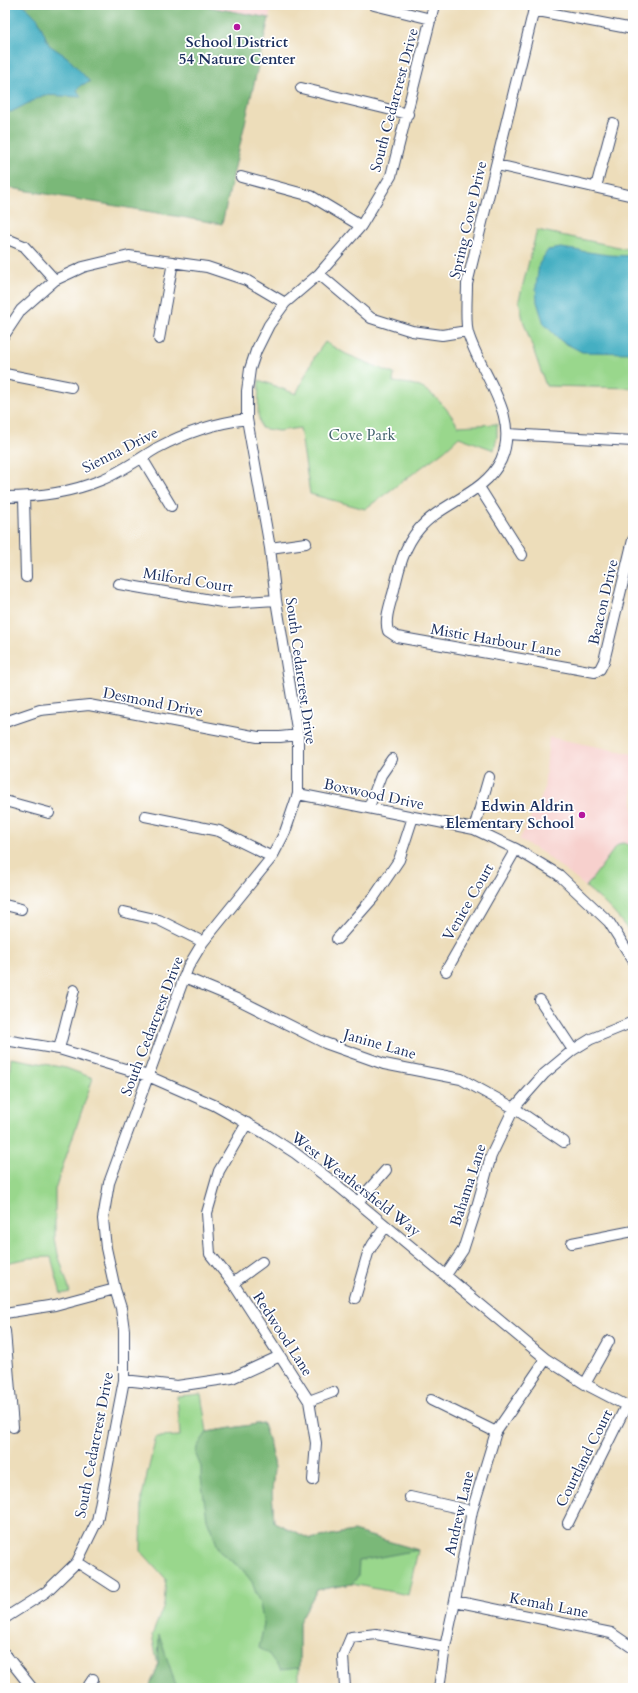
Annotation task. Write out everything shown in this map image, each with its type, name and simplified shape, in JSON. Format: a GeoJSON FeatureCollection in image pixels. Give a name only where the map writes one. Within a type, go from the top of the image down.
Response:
{"type":"FeatureCollection","features":[{"type":"Feature","properties":{"kind":"street"},"geometry":{"type":"LineString","coordinates":[[374,5],[431,18]]}},
{"type":"Feature","properties":{"kind":"street","name":"South Cedarcrest Drive"},"geometry":{"type":"LineString","coordinates":[[5,1618],[46,1592],[77,1562],[96,1520],[124,1380],[124,1330],[121,1308],[114,1289],[102,1219],[109,1183],[184,977],[203,942],[272,857],[285,832],[298,794],[298,735],[276,600],[270,548],[247,419],[247,391],[250,369],[256,351],[269,325],[285,303],[319,274],[361,226],[391,176],[408,114],[434,5]]}},
{"type":"Feature","properties":{"kind":"street"},"geometry":{"type":"LineString","coordinates":[[534,8],[633,29]]}},
{"type":"Feature","properties":{"kind":"street","name":"Spring Cove Drive"},"geometry":{"type":"LineString","coordinates":[[388,631],[387,621],[400,564],[412,538],[419,528],[429,519],[479,487],[494,471],[500,460],[507,434],[503,410],[481,365],[468,331],[467,284],[534,8]]}},
{"type":"Feature","properties":{"kind":"street"},"geometry":{"type":"LineString","coordinates":[[301,88],[408,114]]}},
{"type":"Feature","properties":{"kind":"street"},"geometry":{"type":"LineString","coordinates":[[596,187],[613,123]]}},
{"type":"Feature","properties":{"kind":"street"},"geometry":{"type":"LineString","coordinates":[[497,165],[633,196]]}},
{"type":"Feature","properties":{"kind":"street"},"geometry":{"type":"LineString","coordinates":[[241,177],[311,196],[361,226]]}},
{"type":"Feature","properties":{"kind":"street"},"geometry":{"type":"LineString","coordinates":[[5,238],[24,246],[55,280]]}},
{"type":"Feature","properties":{"kind":"street"},"geometry":{"type":"LineString","coordinates":[[5,334],[21,310],[55,280],[83,267],[129,256],[207,267],[246,280],[285,303]]}},
{"type":"Feature","properties":{"kind":"street"},"geometry":{"type":"LineString","coordinates":[[159,339],[173,262]]}},
{"type":"Feature","properties":{"kind":"street"},"geometry":{"type":"LineString","coordinates":[[319,274],[371,318],[412,331],[442,335],[468,331]]}},
{"type":"Feature","properties":{"kind":"street"},"geometry":{"type":"LineString","coordinates":[[5,374],[71,386]]}},
{"type":"Feature","properties":{"kind":"street","name":"Sienna Drive"},"geometry":{"type":"LineString","coordinates":[[5,497],[24,497],[50,494],[86,485],[118,472],[170,441],[194,431],[222,423],[247,419]]}},
{"type":"Feature","properties":{"kind":"street"},"geometry":{"type":"LineString","coordinates":[[507,434],[633,440]]}},
{"type":"Feature","properties":{"kind":"street"},"geometry":{"type":"LineString","coordinates":[[142,458],[171,506]]}},
{"type":"Feature","properties":{"kind":"street"},"geometry":{"type":"LineString","coordinates":[[479,487],[522,555]]}},
{"type":"Feature","properties":{"kind":"street"},"geometry":{"type":"LineString","coordinates":[[24,497],[26,577]]}},
{"type":"Feature","properties":{"kind":"street","name":"Beacon Drive"},"geometry":{"type":"LineString","coordinates":[[600,670],[604,661],[633,540]]}},
{"type":"Feature","properties":{"kind":"street"},"geometry":{"type":"LineString","coordinates":[[270,548],[306,543]]}},
{"type":"Feature","properties":{"kind":"street","name":"Milford Court"},"geometry":{"type":"LineString","coordinates":[[119,584],[228,603],[276,600]]}},
{"type":"Feature","properties":{"kind":"street","name":"Mistic Harbour Lane"},"geometry":{"type":"LineString","coordinates":[[388,631],[397,637],[591,672],[600,670]]}},
{"type":"Feature","properties":{"kind":"street","name":"Desmond Drive"},"geometry":{"type":"LineString","coordinates":[[5,722],[40,710],[89,705],[258,737],[298,735]]}},
{"type":"Feature","properties":{"kind":"street"},"geometry":{"type":"LineString","coordinates":[[369,807],[380,775],[392,759]]}},
{"type":"Feature","properties":{"kind":"street"},"geometry":{"type":"LineString","coordinates":[[474,829],[489,777]]}},
{"type":"Feature","properties":{"kind":"street","name":"Boxwood Drive"},"geometry":{"type":"LineString","coordinates":[[298,794],[474,829],[516,848],[559,875],[610,922],[633,960]]}},
{"type":"Feature","properties":{"kind":"street"},"geometry":{"type":"LineString","coordinates":[[5,801],[49,813]]}},
{"type":"Feature","properties":{"kind":"street"},"geometry":{"type":"LineString","coordinates":[[145,816],[219,832],[272,857]]}},
{"type":"Feature","properties":{"kind":"street"},"geometry":{"type":"LineString","coordinates":[[337,939],[374,897],[399,860],[413,817]]}},
{"type":"Feature","properties":{"kind":"street","name":"Venice Court"},"geometry":{"type":"LineString","coordinates":[[446,971],[516,848]]}},
{"type":"Feature","properties":{"kind":"street"},"geometry":{"type":"LineString","coordinates":[[5,905],[21,909]]}},
{"type":"Feature","properties":{"kind":"street"},"geometry":{"type":"LineString","coordinates":[[124,912],[159,920],[203,942]]}},
{"type":"Feature","properties":{"kind":"street","name":"Janine Lane"},"geometry":{"type":"LineString","coordinates":[[184,977],[237,999],[325,1043],[384,1064],[461,1079],[514,1108],[564,1142]]}},
{"type":"Feature","properties":{"kind":"street"},"geometry":{"type":"LineString","coordinates":[[59,1049],[74,990]]}},
{"type":"Feature","properties":{"kind":"street"},"geometry":{"type":"LineString","coordinates":[[540,1000],[573,1050]]}},
{"type":"Feature","properties":{"kind":"street","name":"Bahama Lane"},"geometry":{"type":"LineString","coordinates":[[446,1275],[463,1250],[491,1156],[514,1108],[544,1074],[573,1050],[591,1039],[633,1022]]}},
{"type":"Feature","properties":{"kind":"street","name":"West Weathersfield Way"},"geometry":{"type":"LineString","coordinates":[[5,1040],[59,1049],[148,1076],[195,1096],[247,1123],[295,1153],[358,1202],[546,1360],[585,1384],[630,1408]]}},
{"type":"Feature","properties":{"kind":"street","name":"Redwood Lane"},"geometry":{"type":"LineString","coordinates":[[247,1123],[219,1171],[207,1213],[210,1254],[233,1283],[309,1401],[316,1443],[313,1480]]}},
{"type":"Feature","properties":{"kind":"street"},"geometry":{"type":"LineString","coordinates":[[358,1202],[386,1170]]}},
{"type":"Feature","properties":{"kind":"street"},"geometry":{"type":"LineString","coordinates":[[355,1298],[368,1253],[386,1226]]}},
{"type":"Feature","properties":{"kind":"street"},"geometry":{"type":"LineString","coordinates":[[572,1243],[633,1232]]}},
{"type":"Feature","properties":{"kind":"street"},"geometry":{"type":"LineString","coordinates":[[233,1283],[262,1262]]}},
{"type":"Feature","properties":{"kind":"street"},"geometry":{"type":"LineString","coordinates":[[5,1313],[55,1304],[114,1289]]}},
{"type":"Feature","properties":{"kind":"street"},"geometry":{"type":"LineString","coordinates":[[5,1332],[13,1427]]}},
{"type":"Feature","properties":{"kind":"street"},"geometry":{"type":"LineString","coordinates":[[585,1384],[609,1341]]}},
{"type":"Feature","properties":{"kind":"street"},"geometry":{"type":"LineString","coordinates":[[124,1380],[178,1386],[232,1378],[280,1356]]}},
{"type":"Feature","properties":{"kind":"street","name":"Andrew Lane"},"geometry":{"type":"LineString","coordinates":[[438,1688],[472,1511],[496,1432],[546,1360]]}},
{"type":"Feature","properties":{"kind":"street"},"geometry":{"type":"LineString","coordinates":[[309,1401],[333,1392]]}},
{"type":"Feature","properties":{"kind":"street"},"geometry":{"type":"LineString","coordinates":[[431,1400],[496,1432]]}},
{"type":"Feature","properties":{"kind":"street","name":"Courtland Court"},"geometry":{"type":"LineString","coordinates":[[568,1524],[630,1408]]}},
{"type":"Feature","properties":{"kind":"street"},"geometry":{"type":"LineString","coordinates":[[410,1497],[472,1511]]}},
{"type":"Feature","properties":{"kind":"street"},"geometry":{"type":"LineString","coordinates":[[77,1562],[114,1586]]}},
{"type":"Feature","properties":{"kind":"street","name":"Kemah Lane"},"geometry":{"type":"LineString","coordinates":[[455,1602],[611,1633],[633,1648]]}},
{"type":"Feature","properties":{"kind":"street"},"geometry":{"type":"LineString","coordinates":[[345,1688],[343,1656],[350,1637],[376,1634],[445,1647]]}},
{"type":"Feature","properties":{"kind":"street"},"geometry":{"type":"LineString","coordinates":[[5,1654],[32,1688]]}},
{"type":"Feature","properties":{"kind":"street"},"geometry":{"type":"LineString","coordinates":[[87,1688],[93,1679]]}},
{"type":"Feature","properties":{"kind":"shaded area"},"geometry":{"type":"Polygon","coordinates":[[[199,5],[272,5],[269,18],[199,5]]]}},
{"type":"Feature","properties":{"kind":"shaded area","name":"Edwin Aldrin Elementary School"},"geometry":{"type":"Polygon","coordinates":[[[549,737],[633,754],[633,842],[631,846],[614,848],[586,887],[543,853],[519,840],[544,791],[549,737]]]}},
{"type":"Feature","properties":{"kind":"green space"},"geometry":{"type":"Polygon","coordinates":[[[5,5],[199,5],[269,18],[222,224],[5,187],[5,5]]]}},
{"type":"Feature","properties":{"kind":"green space"},"geometry":{"type":"Polygon","coordinates":[[[537,230],[633,250],[633,388],[546,386],[523,320],[519,300],[537,230]]]}},
{"type":"Feature","properties":{"kind":"green space","name":"Cove Park"},"geometry":{"type":"Polygon","coordinates":[[[325,342],[346,354],[394,374],[393,382],[407,383],[422,388],[440,402],[458,426],[497,424],[497,437],[494,450],[459,437],[445,450],[365,509],[310,494],[300,428],[278,431],[261,428],[258,414],[259,380],[296,394],[315,356],[325,342]]]}},
{"type":"Feature","properties":{"kind":"green space"},"geometry":{"type":"Polygon","coordinates":[[[633,842],[632,936],[611,910],[586,887],[618,844],[624,843],[631,846],[633,842]]]}},
{"type":"Feature","properties":{"kind":"green space"},"geometry":{"type":"Polygon","coordinates":[[[11,1058],[66,1068],[93,1078],[55,1189],[55,1238],[58,1254],[70,1292],[61,1294],[51,1257],[30,1258],[5,1263],[5,1118],[11,1058]]]}},
{"type":"Feature","properties":{"kind":"green space"},"geometry":{"type":"Polygon","coordinates":[[[201,1394],[207,1432],[263,1423],[270,1446],[274,1468],[272,1492],[274,1522],[310,1539],[353,1531],[418,1550],[408,1595],[352,1584],[317,1590],[299,1622],[299,1688],[149,1688],[158,1666],[152,1635],[164,1605],[166,1579],[141,1551],[142,1496],[156,1437],[180,1436],[177,1396],[201,1394]]]}},
{"type":"Feature","properties":{"kind":"green space"},"geometry":{"type":"Polygon","coordinates":[[[263,1423],[270,1446],[274,1468],[272,1492],[274,1522],[310,1539],[353,1531],[418,1550],[359,1561],[358,1576],[352,1584],[317,1590],[299,1622],[299,1668],[280,1670],[268,1653],[259,1648],[264,1624],[260,1605],[252,1582],[242,1569],[220,1552],[207,1519],[201,1478],[201,1467],[196,1455],[197,1447],[207,1432],[263,1423]]]}},
{"type":"Feature","properties":{"kind":"green space"},"geometry":{"type":"Polygon","coordinates":[[[159,1635],[177,1688],[149,1688],[158,1666],[159,1635]]]}},
{"type":"Feature","properties":{"kind":"water"},"geometry":{"type":"Polygon","coordinates":[[[5,5],[24,5],[38,19],[49,45],[67,57],[90,82],[81,85],[77,90],[81,97],[44,95],[11,112],[5,111],[5,5]]]}},
{"type":"Feature","properties":{"kind":"water"},"geometry":{"type":"Polygon","coordinates":[[[561,248],[608,255],[633,256],[633,353],[582,352],[561,341],[544,324],[537,302],[536,287],[539,264],[548,250],[561,248]]]}},
{"type":"Feature","properties":{"kind":"place","name":"School District 54 Nature Center"},"geometry":{"type":"Point","coordinates":[237,27]}},
{"type":"Feature","properties":{"kind":"place","name":"Edwin Aldrin Elementary School"},"geometry":{"type":"Point","coordinates":[582,815]}}]}
